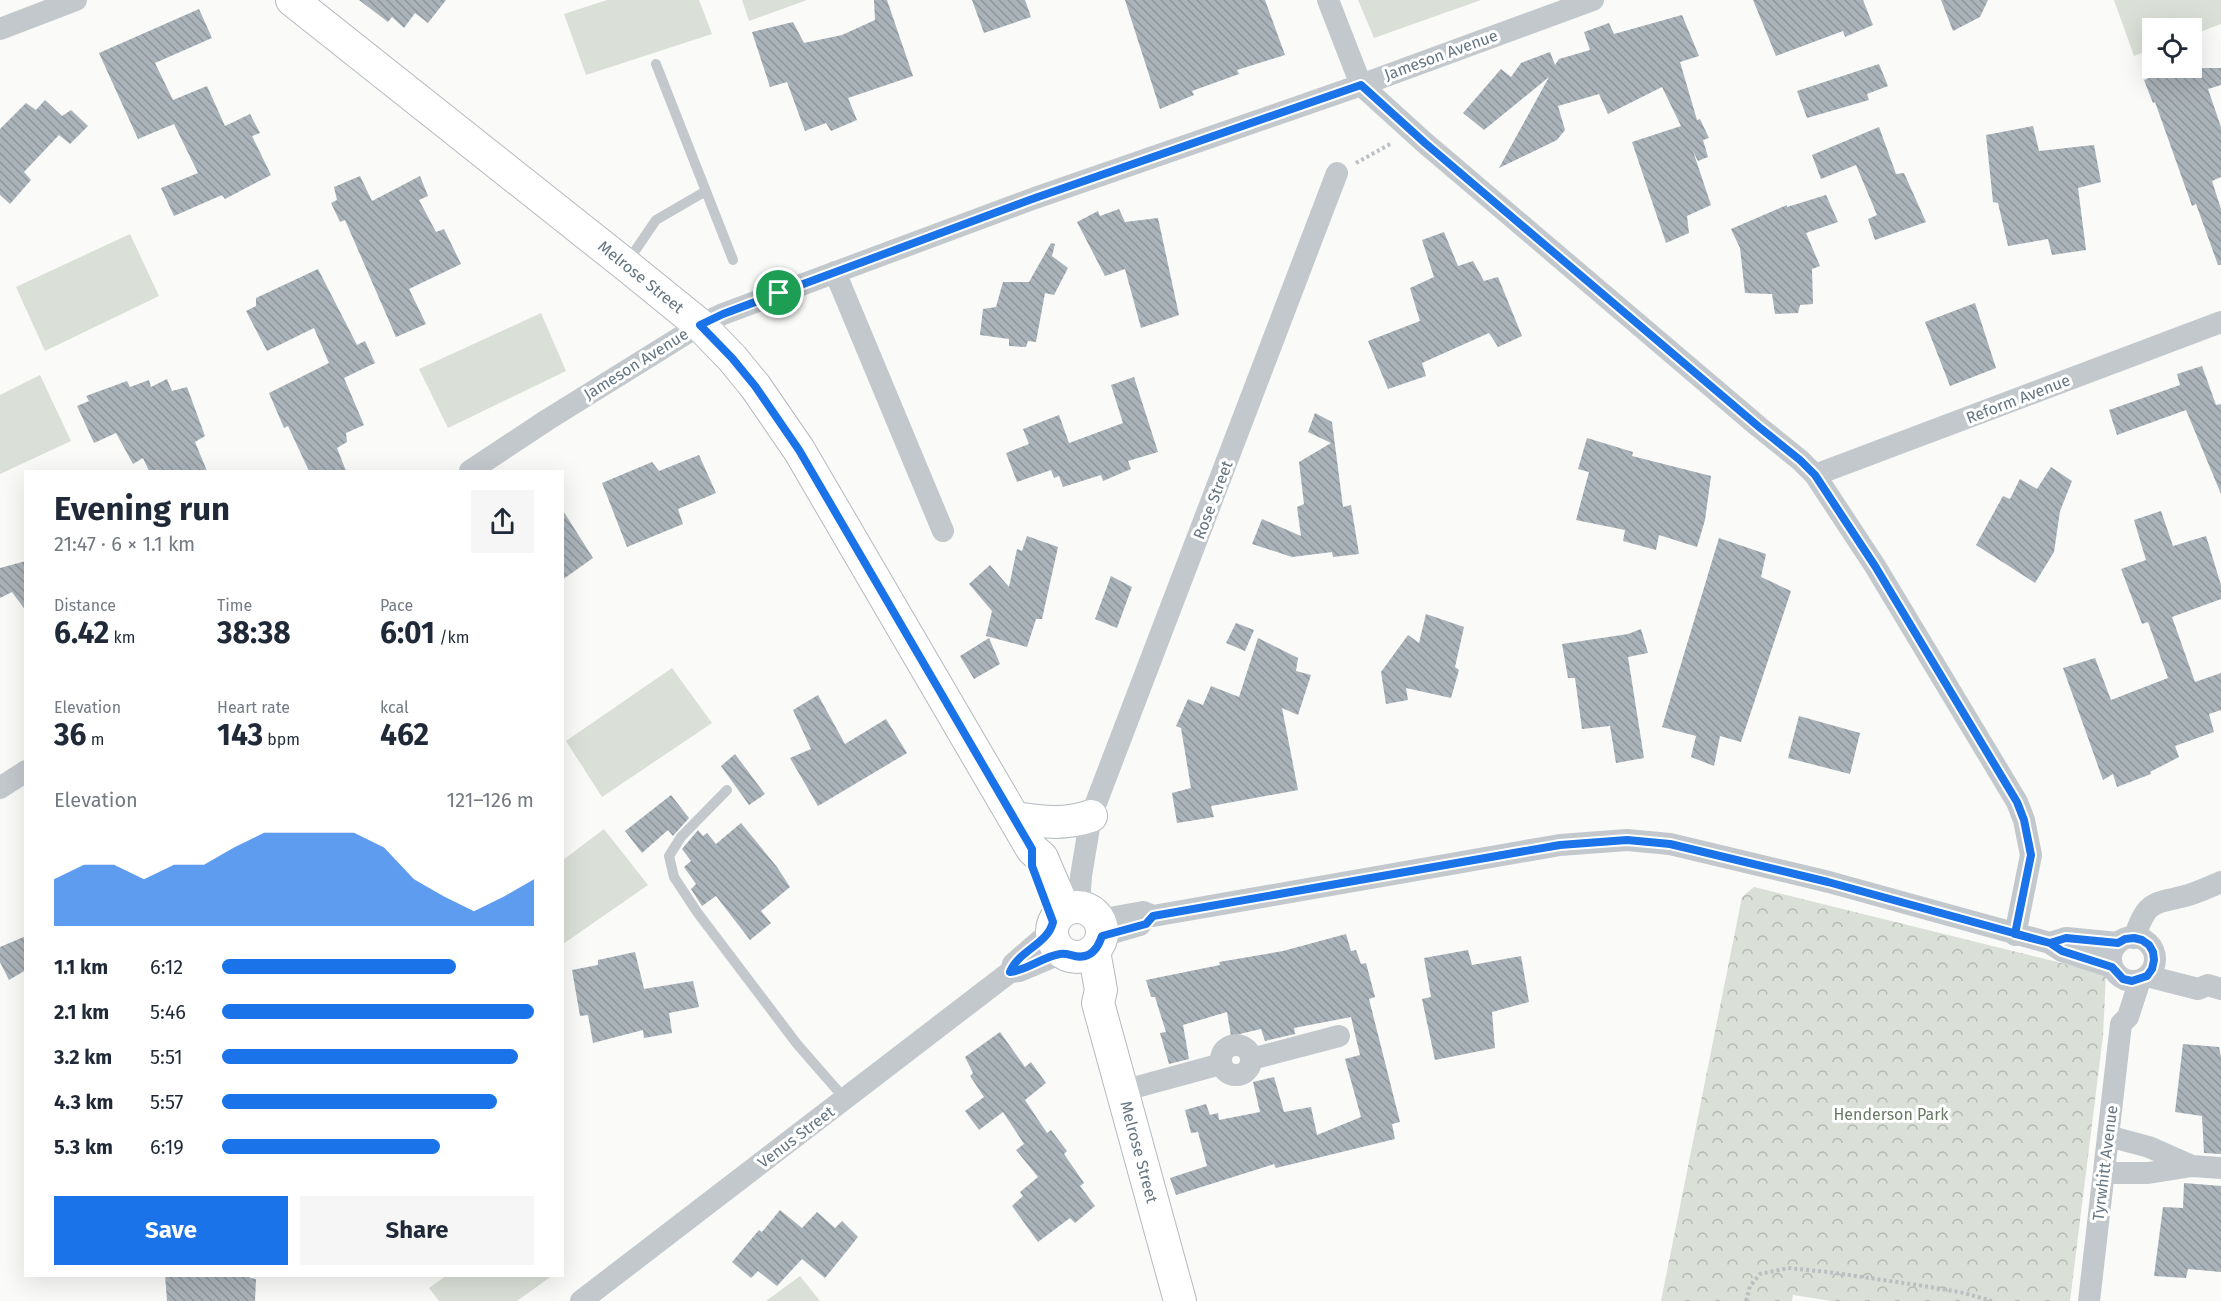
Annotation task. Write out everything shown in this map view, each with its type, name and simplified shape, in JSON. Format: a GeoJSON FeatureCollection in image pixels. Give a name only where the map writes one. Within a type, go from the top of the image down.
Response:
{"type":"FeatureCollection","features":[{"type":"Feature","properties":{"kind":"street"},"geometry":{"type":"LineString","coordinates":[[0,29],[76,0]]}},
{"type":"Feature","properties":{"kind":"street","name":"Melrose Street"},"geometry":{"type":"LineString","coordinates":[[292,0],[700,325],[755,386],[799,450],[1032,849],[1032,866],[1075,929],[1101,990],[1098,1003],[1180,1301]]}},
{"type":"Feature","properties":{"kind":"street"},"geometry":{"type":"LineString","coordinates":[[1328,0],[1361,85],[1815,475],[1875,566],[2017,802],[2024,820],[2031,855],[2015,934]]}},
{"type":"Feature","properties":{"kind":"street","name":"Jameson Avenue"},"geometry":{"type":"LineString","coordinates":[[472,470],[700,325],[723,314],[1035,198],[1361,85],[1593,0]]}},
{"type":"Feature","properties":{"kind":"street","name":"Rose Street"},"geometry":{"type":"LineString","coordinates":[[1075,929],[1066,879],[1071,852],[1081,832],[1090,821],[1337,173]]}},
{"type":"Feature","properties":{"kind":"street"},"geometry":{"type":"LineString","coordinates":[[835,272],[943,531]]}},
{"type":"Feature","properties":{"kind":"street","name":"Reform Avenue"},"geometry":{"type":"LineString","coordinates":[[1815,475],[2221,322]]}},
{"type":"Feature","properties":{"kind":"street"},"geometry":{"type":"LineString","coordinates":[[0,788],[24,772]]}},
{"type":"Feature","properties":{"kind":"street"},"geometry":{"type":"LineString","coordinates":[[1014,818],[1044,822],[1090,821]]}},
{"type":"Feature","properties":{"kind":"street"},"geometry":{"type":"LineString","coordinates":[[1075,929],[1143,912],[1153,916],[1560,845],[1627,840],[1670,844],[1795,874],[2050,943],[2062,951],[2114,970],[2123,979],[2132,981],[2155,924],[2185,896],[2221,882]]}},
{"type":"Feature","properties":{"kind":"street","name":"Venus Street"},"geometry":{"type":"LineString","coordinates":[[581,1301],[1010,972],[1013,964],[1075,929]]}},
{"type":"Feature","properties":{"kind":"street"},"geometry":{"type":"LineString","coordinates":[[2050,943],[2066,938],[2140,957],[2198,989],[2215,987]]}},
{"type":"Feature","properties":{"kind":"street","name":"Tyrwhitt Avenue"},"geometry":{"type":"LineString","coordinates":[[2089,1301],[2121,1024],[2127,1017],[2140,957],[2113,950],[2116,1017],[2121,1024]]}},
{"type":"Feature","properties":{"kind":"street"},"geometry":{"type":"LineString","coordinates":[[1122,1091],[1221,1064],[1229,1074],[1235,1075],[1247,1070],[1251,1059],[1339,1036]]}},
{"type":"Feature","properties":{"kind":"street"},"geometry":{"type":"LineString","coordinates":[[2108,1136],[2149,1147],[2193,1166]]}},
{"type":"Feature","properties":{"kind":"street"},"geometry":{"type":"LineString","coordinates":[[2104,1173],[2148,1173],[2193,1166],[2221,1168]]}},
{"type":"Feature","properties":{"kind":"lane"},"geometry":{"type":"LineString","coordinates":[[656,63],[733,260]]}},
{"type":"Feature","properties":{"kind":"lane"},"geometry":{"type":"LineString","coordinates":[[626,264],[644,234],[656,220],[706,191]]}},
{"type":"Feature","properties":{"kind":"lane"},"geometry":{"type":"LineString","coordinates":[[727,790],[681,837],[669,856],[674,877],[697,912],[797,1044],[845,1099]]}},
{"type":"Feature","properties":{"kind":"path"},"geometry":{"type":"LineString","coordinates":[[1337,173],[1413,132]]}},
{"type":"Feature","properties":{"kind":"path"},"geometry":{"type":"LineString","coordinates":[[1746,1301],[1750,1286],[1760,1274],[1788,1268],[1924,1286],[1992,1301]]}},
{"type":"Feature","properties":{"kind":"green space"},"geometry":{"type":"Polygon","coordinates":[[[607,0],[699,0],[712,34],[586,75],[564,14],[607,0]]]}},
{"type":"Feature","properties":{"kind":"green space"},"geometry":{"type":"Polygon","coordinates":[[[742,0],[807,0],[749,21],[742,0]]]}},
{"type":"Feature","properties":{"kind":"green space"},"geometry":{"type":"Polygon","coordinates":[[[1358,0],[1481,0],[1374,38],[1358,0]]]}},
{"type":"Feature","properties":{"kind":"green space"},"geometry":{"type":"Polygon","coordinates":[[[2114,0],[2221,0],[2221,24],[2202,31],[2202,18],[2142,18],[2142,53],[2134,56],[2114,0]]]}},
{"type":"Feature","properties":{"kind":"green space"},"geometry":{"type":"Polygon","coordinates":[[[130,234],[159,296],[45,351],[16,287],[130,234]]]}},
{"type":"Feature","properties":{"kind":"green space"},"geometry":{"type":"Polygon","coordinates":[[[541,313],[566,371],[448,428],[419,369],[541,313]]]}},
{"type":"Feature","properties":{"kind":"green space"},"geometry":{"type":"Polygon","coordinates":[[[40,375],[71,441],[0,474],[0,395],[40,375]]]}},
{"type":"Feature","properties":{"kind":"green space"},"geometry":{"type":"Polygon","coordinates":[[[672,668],[712,723],[602,797],[566,741],[672,668]]]}},
{"type":"Feature","properties":{"kind":"green space"},"geometry":{"type":"Polygon","coordinates":[[[604,829],[648,885],[564,943],[564,859],[604,829]]]}},
{"type":"Feature","properties":{"kind":"green space","name":"Henderson Park"},"geometry":{"type":"Polygon","coordinates":[[[1754,887],[2106,974],[2103,1036],[2070,1301],[1832,1301],[1793,1295],[1792,1301],[1661,1301],[1742,897],[1754,887]]]}},
{"type":"Feature","properties":{"kind":"green space"},"geometry":{"type":"Polygon","coordinates":[[[800,1276],[820,1301],[766,1301],[800,1276]]]}},
{"type":"Feature","properties":{"kind":"green space"},"geometry":{"type":"Polygon","coordinates":[[[444,1277],[550,1277],[517,1301],[439,1301],[429,1288],[444,1277]]]}},
{"type":"Feature","properties":{"kind":"building"},"geometry":{"type":"Polygon","coordinates":[[[359,0],[446,0],[428,23],[415,13],[404,28],[392,17],[388,22],[359,0]]]}},
{"type":"Feature","properties":{"kind":"building"},"geometry":{"type":"Polygon","coordinates":[[[874,0],[887,0],[913,76],[848,98],[857,120],[831,131],[826,123],[805,131],[787,82],[770,87],[752,32],[793,22],[804,43],[842,35],[875,20],[874,0]]]}},
{"type":"Feature","properties":{"kind":"building"},"geometry":{"type":"Polygon","coordinates":[[[972,0],[1025,0],[1031,17],[984,33],[972,0]]]}},
{"type":"Feature","properties":{"kind":"building"},"geometry":{"type":"Polygon","coordinates":[[[1125,0],[1265,0],[1285,55],[1237,70],[1239,74],[1192,91],[1194,95],[1160,109],[1125,0]]]}},
{"type":"Feature","properties":{"kind":"building"},"geometry":{"type":"Polygon","coordinates":[[[1753,0],[1863,0],[1873,25],[1845,37],[1843,31],[1776,56],[1753,0]]]}},
{"type":"Feature","properties":{"kind":"building"},"geometry":{"type":"Polygon","coordinates":[[[1941,0],[1988,0],[1980,17],[1953,31],[1941,0]]]}},
{"type":"Feature","properties":{"kind":"building"},"geometry":{"type":"Polygon","coordinates":[[[199,9],[212,38],[155,63],[173,100],[207,86],[225,126],[250,114],[260,133],[252,136],[271,175],[225,199],[222,195],[174,216],[161,188],[198,173],[174,124],[138,139],[99,53],[199,9]]]}},
{"type":"Feature","properties":{"kind":"building"},"geometry":{"type":"Polygon","coordinates":[[[1682,15],[1699,56],[1680,62],[1697,120],[1700,119],[1709,138],[1703,140],[1708,157],[1698,161],[1693,151],[1711,205],[1687,216],[1689,233],[1666,243],[1632,142],[1681,126],[1662,87],[1608,114],[1599,94],[1558,106],[1565,130],[1557,140],[1499,168],[1549,77],[1484,130],[1463,113],[1501,69],[1511,77],[1521,63],[1550,52],[1555,65],[1559,59],[1590,50],[1584,32],[1609,23],[1614,34],[1682,15]]]}},
{"type":"Feature","properties":{"kind":"building"},"geometry":{"type":"Polygon","coordinates":[[[1879,64],[1888,86],[1867,94],[1869,100],[1807,118],[1797,91],[1879,64]]]}},
{"type":"Feature","properties":{"kind":"building"},"geometry":{"type":"Polygon","coordinates":[[[2202,68],[2221,68],[2221,85],[2208,89],[2221,127],[2221,177],[2212,181],[2221,209],[2221,265],[2218,265],[2196,204],[2192,206],[2155,102],[2153,103],[2144,80],[2149,78],[2202,78],[2202,68]]]}},
{"type":"Feature","properties":{"kind":"building"},"geometry":{"type":"Polygon","coordinates":[[[45,100],[62,116],[71,110],[88,126],[70,144],[59,135],[24,172],[31,180],[10,204],[0,195],[0,129],[26,103],[36,110],[45,100]]]}},
{"type":"Feature","properties":{"kind":"building"},"geometry":{"type":"Polygon","coordinates":[[[2033,126],[2039,151],[2094,145],[2101,182],[2078,188],[2086,250],[2052,255],[2048,239],[2008,246],[1998,203],[1993,202],[1986,135],[2033,126]]]}},
{"type":"Feature","properties":{"kind":"building"},"geometry":{"type":"Polygon","coordinates":[[[1879,127],[1896,174],[1904,173],[1926,222],[1875,240],[1868,219],[1877,215],[1856,165],[1821,179],[1812,155],[1879,127]]]}},
{"type":"Feature","properties":{"kind":"building"},"geometry":{"type":"Polygon","coordinates":[[[360,176],[372,201],[420,176],[428,196],[419,200],[436,232],[444,229],[461,264],[409,289],[426,324],[396,337],[345,220],[340,222],[331,203],[337,200],[334,187],[360,176]]]}},
{"type":"Feature","properties":{"kind":"building"},"geometry":{"type":"Polygon","coordinates":[[[1826,195],[1838,222],[1806,233],[1820,266],[1812,269],[1813,304],[1800,305],[1798,313],[1775,314],[1772,294],[1745,293],[1740,248],[1731,229],[1787,205],[1787,207],[1826,195]]]}},
{"type":"Feature","properties":{"kind":"building"},"geometry":{"type":"Polygon","coordinates":[[[1119,209],[1125,222],[1158,218],[1179,315],[1141,328],[1125,269],[1105,276],[1077,222],[1098,211],[1100,216],[1119,209]]]}},
{"type":"Feature","properties":{"kind":"building"},"geometry":{"type":"Polygon","coordinates":[[[1444,232],[1458,266],[1473,261],[1484,281],[1498,277],[1522,336],[1498,347],[1489,333],[1422,363],[1426,376],[1388,389],[1368,341],[1420,321],[1410,288],[1434,277],[1422,240],[1444,232]]]}},
{"type":"Feature","properties":{"kind":"building"},"geometry":{"type":"Polygon","coordinates":[[[1051,243],[1055,244],[1052,256],[1068,268],[1054,295],[1045,293],[1036,342],[1028,341],[1026,347],[1009,346],[1009,339],[980,335],[983,309],[996,307],[1003,282],[1029,282],[1051,243]]]}},
{"type":"Feature","properties":{"kind":"building"},"geometry":{"type":"Polygon","coordinates":[[[318,269],[357,345],[365,341],[375,363],[344,378],[364,425],[346,433],[347,442],[337,448],[346,470],[309,470],[288,426],[284,428],[269,393],[329,363],[314,328],[267,351],[246,311],[256,306],[256,298],[318,269]]]}},
{"type":"Feature","properties":{"kind":"building"},"geometry":{"type":"Polygon","coordinates":[[[1975,303],[1996,368],[1950,386],[1925,322],[1975,303]]]}},
{"type":"Feature","properties":{"kind":"building"},"geometry":{"type":"Polygon","coordinates":[[[2202,366],[2216,405],[2221,404],[2221,494],[2186,410],[2117,435],[2109,410],[2180,385],[2177,374],[2202,366]]]}},
{"type":"Feature","properties":{"kind":"building"},"geometry":{"type":"Polygon","coordinates":[[[1134,377],[1158,452],[1128,461],[1131,469],[1103,481],[1101,475],[1063,487],[1059,476],[1054,478],[1051,470],[1017,482],[1006,453],[1029,444],[1023,429],[1059,415],[1069,443],[1123,423],[1111,385],[1134,377]]]}},
{"type":"Feature","properties":{"kind":"building"},"geometry":{"type":"Polygon","coordinates":[[[167,379],[172,391],[187,387],[205,436],[195,442],[207,470],[149,470],[143,458],[133,464],[116,433],[94,443],[77,406],[89,401],[86,396],[127,381],[130,387],[149,380],[151,387],[167,379]]]}},
{"type":"Feature","properties":{"kind":"building"},"geometry":{"type":"Polygon","coordinates":[[[1315,413],[1332,422],[1343,507],[1351,505],[1359,554],[1333,557],[1332,552],[1292,557],[1252,544],[1262,519],[1301,536],[1297,507],[1304,504],[1299,462],[1331,443],[1308,432],[1315,413]]]}},
{"type":"Feature","properties":{"kind":"building"},"geometry":{"type":"Polygon","coordinates":[[[1587,438],[1633,452],[1632,456],[1711,476],[1705,520],[1697,547],[1659,535],[1656,550],[1623,541],[1625,530],[1576,520],[1589,472],[1578,469],[1587,438]]]}},
{"type":"Feature","properties":{"kind":"building"},"geometry":{"type":"Polygon","coordinates":[[[699,455],[716,493],[678,509],[683,524],[627,547],[602,483],[652,462],[659,471],[699,455]]]}},
{"type":"Feature","properties":{"kind":"building"},"geometry":{"type":"Polygon","coordinates":[[[2051,467],[2072,481],[2060,511],[2054,552],[2035,583],[1976,545],[2003,496],[2010,499],[2020,479],[2037,489],[2051,467]]]}},
{"type":"Feature","properties":{"kind":"building"},"geometry":{"type":"Polygon","coordinates":[[[2161,511],[2173,546],[2206,536],[2221,585],[2221,599],[2172,617],[2195,682],[2221,673],[2221,710],[2209,714],[2214,732],[2175,746],[2179,757],[2150,772],[2151,774],[2117,787],[2113,774],[2103,780],[2063,668],[2095,658],[2111,700],[2168,678],[2148,622],[2142,624],[2121,569],[2146,560],[2134,520],[2161,511]]]}},
{"type":"Feature","properties":{"kind":"building"},"geometry":{"type":"Polygon","coordinates":[[[564,512],[593,558],[564,579],[564,512]]]}},
{"type":"Feature","properties":{"kind":"building"},"geometry":{"type":"Polygon","coordinates":[[[1027,536],[1058,547],[1042,619],[1036,619],[1027,647],[986,636],[992,611],[969,584],[990,565],[1009,587],[1017,549],[1022,551],[1027,536]]]}},
{"type":"Feature","properties":{"kind":"building"},"geometry":{"type":"Polygon","coordinates":[[[1719,538],[1766,554],[1761,577],[1791,591],[1741,742],[1720,736],[1714,766],[1691,757],[1696,736],[1662,727],[1719,538]]]}},
{"type":"Feature","properties":{"kind":"building"},"geometry":{"type":"Polygon","coordinates":[[[24,562],[24,608],[12,592],[0,598],[0,568],[24,562]]]}},
{"type":"Feature","properties":{"kind":"building"},"geometry":{"type":"Polygon","coordinates":[[[1111,576],[1132,587],[1117,628],[1095,619],[1111,576]]]}},
{"type":"Feature","properties":{"kind":"building"},"geometry":{"type":"Polygon","coordinates":[[[1426,614],[1464,627],[1455,667],[1459,670],[1451,698],[1406,688],[1408,700],[1386,704],[1381,672],[1408,635],[1419,643],[1426,614]]]}},
{"type":"Feature","properties":{"kind":"building"},"geometry":{"type":"Polygon","coordinates":[[[1236,623],[1254,630],[1245,651],[1226,643],[1236,623]]]}},
{"type":"Feature","properties":{"kind":"building"},"geometry":{"type":"Polygon","coordinates":[[[1641,629],[1648,653],[1628,657],[1644,758],[1616,763],[1610,726],[1582,729],[1575,678],[1568,678],[1562,644],[1628,634],[1641,629]]]}},
{"type":"Feature","properties":{"kind":"building"},"geometry":{"type":"Polygon","coordinates":[[[989,638],[1000,664],[974,679],[960,656],[989,638]]]}},
{"type":"Feature","properties":{"kind":"building"},"geometry":{"type":"Polygon","coordinates":[[[1258,638],[1298,658],[1296,671],[1311,675],[1298,715],[1282,708],[1298,790],[1211,806],[1214,817],[1177,823],[1172,793],[1191,788],[1181,728],[1176,726],[1188,699],[1203,705],[1211,686],[1239,697],[1258,638]]]}},
{"type":"Feature","properties":{"kind":"building"},"geometry":{"type":"Polygon","coordinates":[[[818,695],[845,744],[886,719],[907,753],[818,806],[790,758],[811,749],[793,710],[818,695]]]}},
{"type":"Feature","properties":{"kind":"building"},"geometry":{"type":"Polygon","coordinates":[[[1799,716],[1860,733],[1850,774],[1788,758],[1799,716]]]}},
{"type":"Feature","properties":{"kind":"building"},"geometry":{"type":"Polygon","coordinates":[[[735,754],[765,794],[749,805],[721,766],[735,754]]]}},
{"type":"Feature","properties":{"kind":"building"},"geometry":{"type":"Polygon","coordinates":[[[671,795],[689,818],[673,836],[668,830],[642,853],[625,831],[671,795]]]}},
{"type":"Feature","properties":{"kind":"building"},"geometry":{"type":"Polygon","coordinates":[[[741,823],[777,867],[790,887],[761,911],[771,923],[750,940],[716,896],[702,906],[691,889],[696,884],[684,867],[691,861],[682,849],[698,830],[703,836],[707,833],[716,844],[741,823]]]}},
{"type":"Feature","properties":{"kind":"building"},"geometry":{"type":"Polygon","coordinates":[[[1346,934],[1351,951],[1356,950],[1361,964],[1366,963],[1375,997],[1369,999],[1400,1122],[1392,1124],[1395,1139],[1276,1168],[1274,1164],[1176,1195],[1170,1178],[1207,1166],[1198,1132],[1191,1133],[1185,1110],[1206,1104],[1210,1115],[1218,1113],[1219,1120],[1260,1112],[1253,1082],[1274,1077],[1284,1112],[1311,1107],[1317,1135],[1361,1117],[1345,1059],[1360,1055],[1351,1017],[1294,1028],[1295,1034],[1265,1041],[1261,1029],[1231,1036],[1227,1012],[1183,1025],[1189,1059],[1169,1064],[1160,1033],[1166,1032],[1155,997],[1151,997],[1146,980],[1220,965],[1219,962],[1283,951],[1346,934]]]}},
{"type":"Feature","properties":{"kind":"building"},"geometry":{"type":"Polygon","coordinates":[[[24,937],[24,971],[9,980],[0,962],[0,947],[24,937]]]}},
{"type":"Feature","properties":{"kind":"building"},"geometry":{"type":"Polygon","coordinates":[[[1468,950],[1472,965],[1521,956],[1529,1002],[1492,1012],[1495,1048],[1435,1060],[1422,999],[1431,997],[1424,958],[1468,950]]]}},
{"type":"Feature","properties":{"kind":"building"},"geometry":{"type":"Polygon","coordinates":[[[635,952],[644,989],[693,981],[699,1007],[669,1013],[672,1033],[644,1038],[643,1030],[593,1043],[588,1015],[580,1016],[572,970],[598,965],[598,960],[635,952]]]}},
{"type":"Feature","properties":{"kind":"building"},"geometry":{"type":"Polygon","coordinates":[[[1000,1032],[1025,1067],[1031,1062],[1046,1083],[1025,1100],[1047,1133],[1051,1130],[1067,1151],[1064,1154],[1084,1183],[1080,1186],[1095,1206],[1075,1223],[1070,1218],[1038,1242],[1012,1206],[1023,1196],[1020,1192],[1038,1177],[1016,1150],[1024,1144],[1003,1112],[979,1130],[965,1111],[984,1097],[970,1076],[973,1073],[965,1057],[1000,1032]]]}},
{"type":"Feature","properties":{"kind":"building"},"geometry":{"type":"Polygon","coordinates":[[[2183,1044],[2219,1047],[2221,1057],[2221,1154],[2204,1153],[2202,1116],[2175,1112],[2183,1044]]]}},
{"type":"Feature","properties":{"kind":"building"},"geometry":{"type":"Polygon","coordinates":[[[2184,1183],[2221,1186],[2221,1272],[2188,1269],[2186,1278],[2154,1276],[2163,1207],[2183,1208],[2184,1183]]]}},
{"type":"Feature","properties":{"kind":"building"},"geometry":{"type":"Polygon","coordinates":[[[780,1210],[802,1228],[817,1212],[835,1228],[842,1221],[858,1237],[825,1278],[802,1259],[777,1286],[758,1271],[751,1278],[732,1262],[759,1230],[762,1232],[780,1210]]]}},
{"type":"Feature","properties":{"kind":"building"},"geometry":{"type":"Polygon","coordinates":[[[165,1277],[250,1277],[256,1279],[255,1301],[167,1301],[165,1277]]]}},
{"type":"Feature","properties":{"kind":"route"},"geometry":{"type":"LineString","coordinates":[[779,293],[700,325],[755,386],[799,450],[1032,849],[1032,866],[1053,922],[1051,931],[1013,964],[1010,972],[1019,971],[1062,953],[1070,956],[1086,956],[1094,951],[1102,936],[1146,924],[1153,916],[1560,845],[1627,840],[1670,844],[1828,882],[2015,934],[2050,943],[2062,951],[2112,967],[2123,979],[2140,980],[2152,969],[2153,952],[2142,940],[2125,939],[2118,943],[2066,938],[2050,943],[2034,939],[2015,934],[2031,855],[2029,837],[2017,802],[1875,566],[1815,475],[1425,143],[1361,85],[1035,198],[779,293]]}}]}
